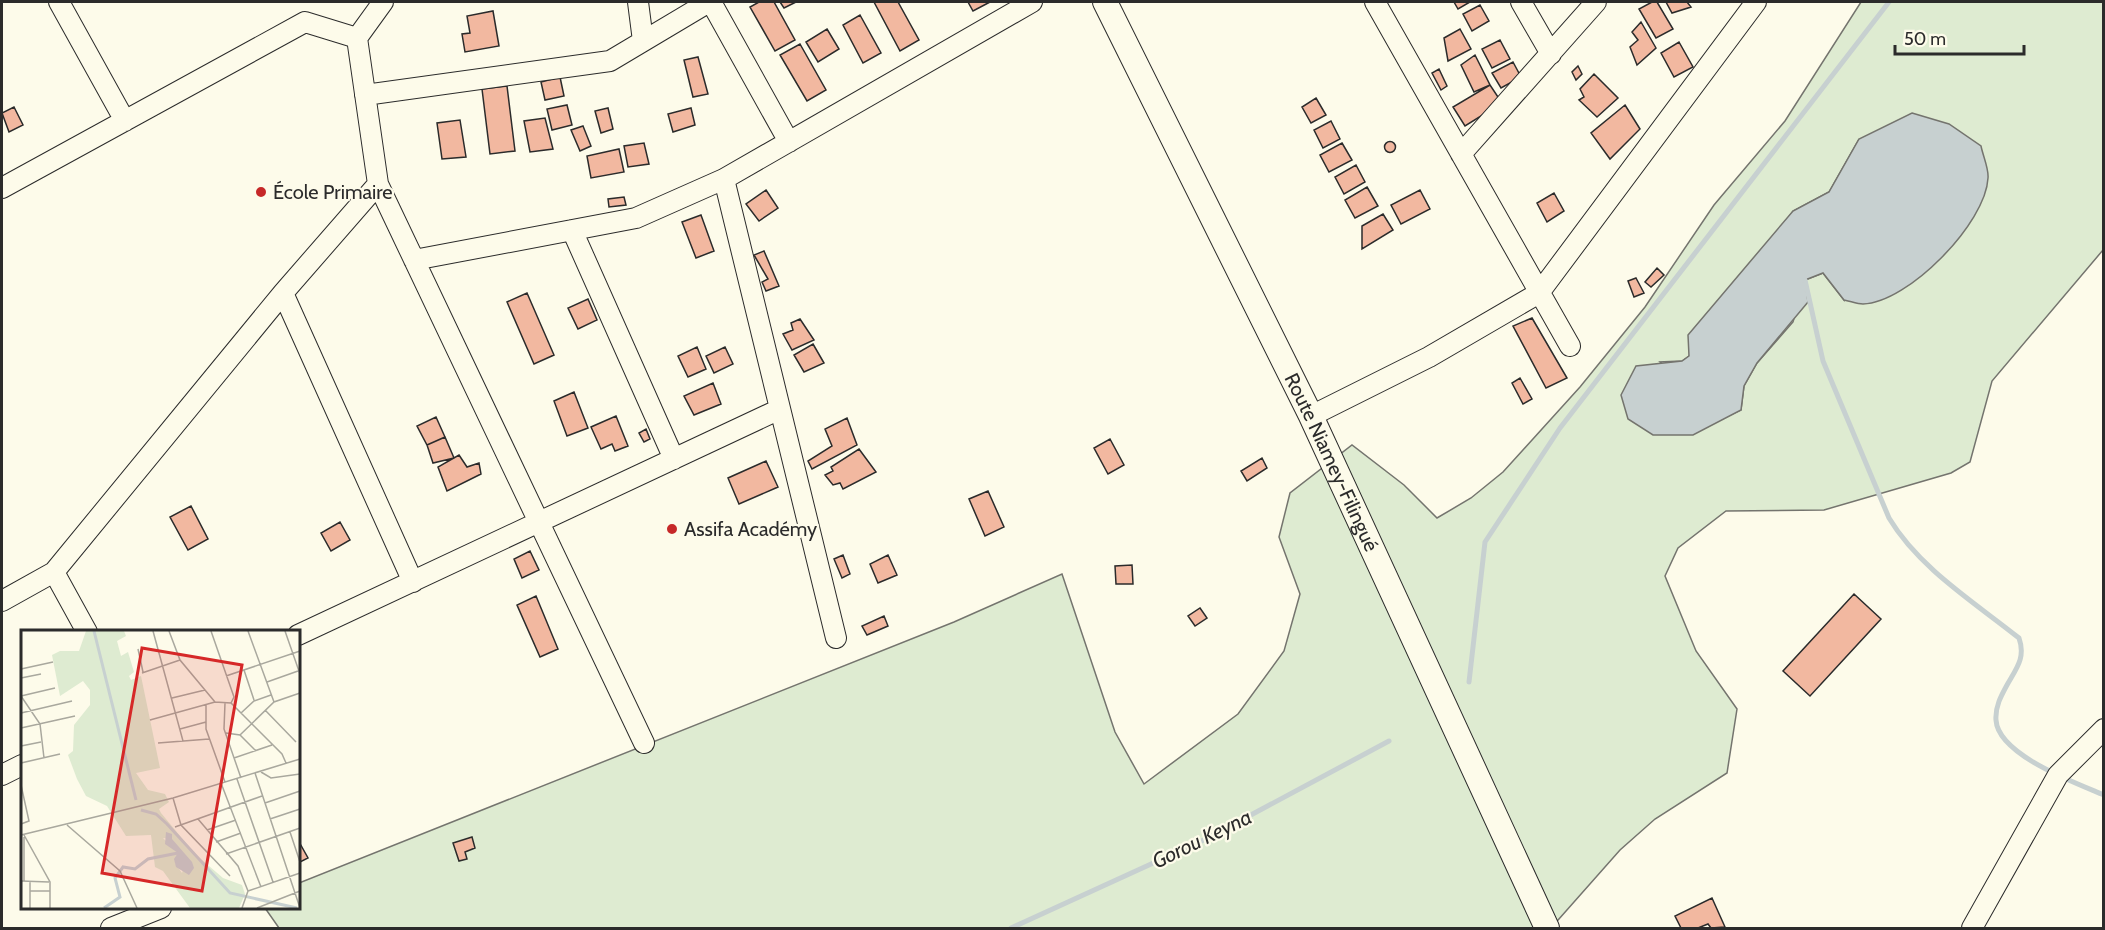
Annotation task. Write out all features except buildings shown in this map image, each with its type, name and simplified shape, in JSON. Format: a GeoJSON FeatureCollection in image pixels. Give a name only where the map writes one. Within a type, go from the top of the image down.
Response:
{"type":"FeatureCollection","features":[{"type":"Feature","properties":{"kind":"main road","name":"Route Niamey-Filingué"},"geometry":{"type":"LineString","coordinates":[[1106,2],[1311,416],[1547,928]]}},
{"type":"Feature","properties":{"kind":"street"},"geometry":{"type":"LineString","coordinates":[[59,2],[125,121]]}},
{"type":"Feature","properties":{"kind":"street"},"geometry":{"type":"LineString","coordinates":[[382,2],[357,38],[378,184],[644,743]]}},
{"type":"Feature","properties":{"kind":"street"},"geometry":{"type":"LineString","coordinates":[[638,2],[643,41]]}},
{"type":"Feature","properties":{"kind":"street"},"geometry":{"type":"LineString","coordinates":[[365,95],[610,61],[710,2],[789,142]]}},
{"type":"Feature","properties":{"kind":"street"},"geometry":{"type":"LineString","coordinates":[[414,260],[636,219],[724,179],[1032,2]]}},
{"type":"Feature","properties":{"kind":"street"},"geometry":{"type":"LineString","coordinates":[[1375,2],[1570,346]]}},
{"type":"Feature","properties":{"kind":"street"},"geometry":{"type":"LineString","coordinates":[[1521,2],[1551,54]]}},
{"type":"Feature","properties":{"kind":"street"},"geometry":{"type":"LineString","coordinates":[[1461,154],[1596,2]]}},
{"type":"Feature","properties":{"kind":"street"},"geometry":{"type":"LineString","coordinates":[[1311,416],[1429,357],[1539,293],[1756,2]]}},
{"type":"Feature","properties":{"kind":"street"},"geometry":{"type":"LineString","coordinates":[[2,188],[305,22],[357,38]]}},
{"type":"Feature","properties":{"kind":"street"},"geometry":{"type":"LineString","coordinates":[[724,179],[836,638]]}},
{"type":"Feature","properties":{"kind":"street"},"geometry":{"type":"LineString","coordinates":[[2,601],[54,572],[283,293],[378,184]]}},
{"type":"Feature","properties":{"kind":"street"},"geometry":{"type":"LineString","coordinates":[[572,230],[674,459]]}},
{"type":"Feature","properties":{"kind":"street"},"geometry":{"type":"LineString","coordinates":[[283,293],[413,582]]}},
{"type":"Feature","properties":{"kind":"street"},"geometry":{"type":"LineString","coordinates":[[300,634],[780,409]]}},
{"type":"Feature","properties":{"kind":"street"},"geometry":{"type":"LineString","coordinates":[[54,572],[86,630]]}},
{"type":"Feature","properties":{"kind":"street"},"geometry":{"type":"LineString","coordinates":[[1972,928],[2058,775],[2103,729]]}},
{"type":"Feature","properties":{"kind":"street"},"geometry":{"type":"LineString","coordinates":[[2,775],[21,766]]}},
{"type":"Feature","properties":{"kind":"street"},"geometry":{"type":"LineString","coordinates":[[111,928],[158,909]]}},
{"type":"Feature","properties":{"kind":"green space"},"geometry":{"type":"Polygon","coordinates":[[[1861,2],[2103,2],[2103,250],[1992,381],[1970,462],[1951,473],[1824,510],[1726,511],[1678,548],[1665,576],[1696,651],[1737,709],[1727,773],[1655,819],[1620,850],[1551,928],[279,928],[266,909],[300,909],[300,883],[954,622],[1062,574],[1115,732],[1144,784],[1238,714],[1284,651],[1300,594],[1279,537],[1290,493],[1352,445],[1404,485],[1437,518],[1471,498],[1503,472],[1580,387],[1645,307],[1714,205],[1785,121],[1861,2]],[[1859,139],[1829,192],[1793,211],[1689,356],[1682,361],[1660,362],[1721,419],[1741,410],[1744,386],[1757,363],[1793,322],[1805,280],[1823,273],[1844,300],[1859,139]]]}},
{"type":"Feature","properties":{"kind":"shaded area"},"geometry":{"type":"Polygon","coordinates":[[[1912,113],[1949,124],[1981,146],[1988,171],[1984,196],[1974,217],[1942,258],[1922,276],[1901,290],[1881,300],[1863,304],[1844,300],[1823,273],[1805,280],[1808,302],[1757,363],[1744,386],[1741,410],[1693,435],[1653,435],[1628,419],[1621,395],[1636,366],[1682,361],[1689,356],[1688,335],[1793,211],[1829,192],[1859,139],[1912,113]]]}},
{"type":"Feature","properties":{"kind":"waterway"},"geometry":{"type":"LineString","coordinates":[[1469,682],[1485,542],[1560,428],[1889,2]]}},
{"type":"Feature","properties":{"kind":"waterway"},"geometry":{"type":"LineString","coordinates":[[1805,280],[1823,361],[1889,518],[1901,536],[1931,568],[2019,638],[2021,657],[1996,711],[2000,733],[2010,745],[2040,766],[2104,795]]}},
{"type":"Feature","properties":{"kind":"waterway","name":"Gorou Keyna"},"geometry":{"type":"LineString","coordinates":[[1011,928],[1208,838],[1389,741]]}},
{"type":"Feature","properties":{"kind":"place","name":"École Primaire"},"geometry":{"type":"Point","coordinates":[261,192]}},
{"type":"Feature","properties":{"kind":"place","name":"Assifa Académy"},"geometry":{"type":"Point","coordinates":[672,529]}}]}
